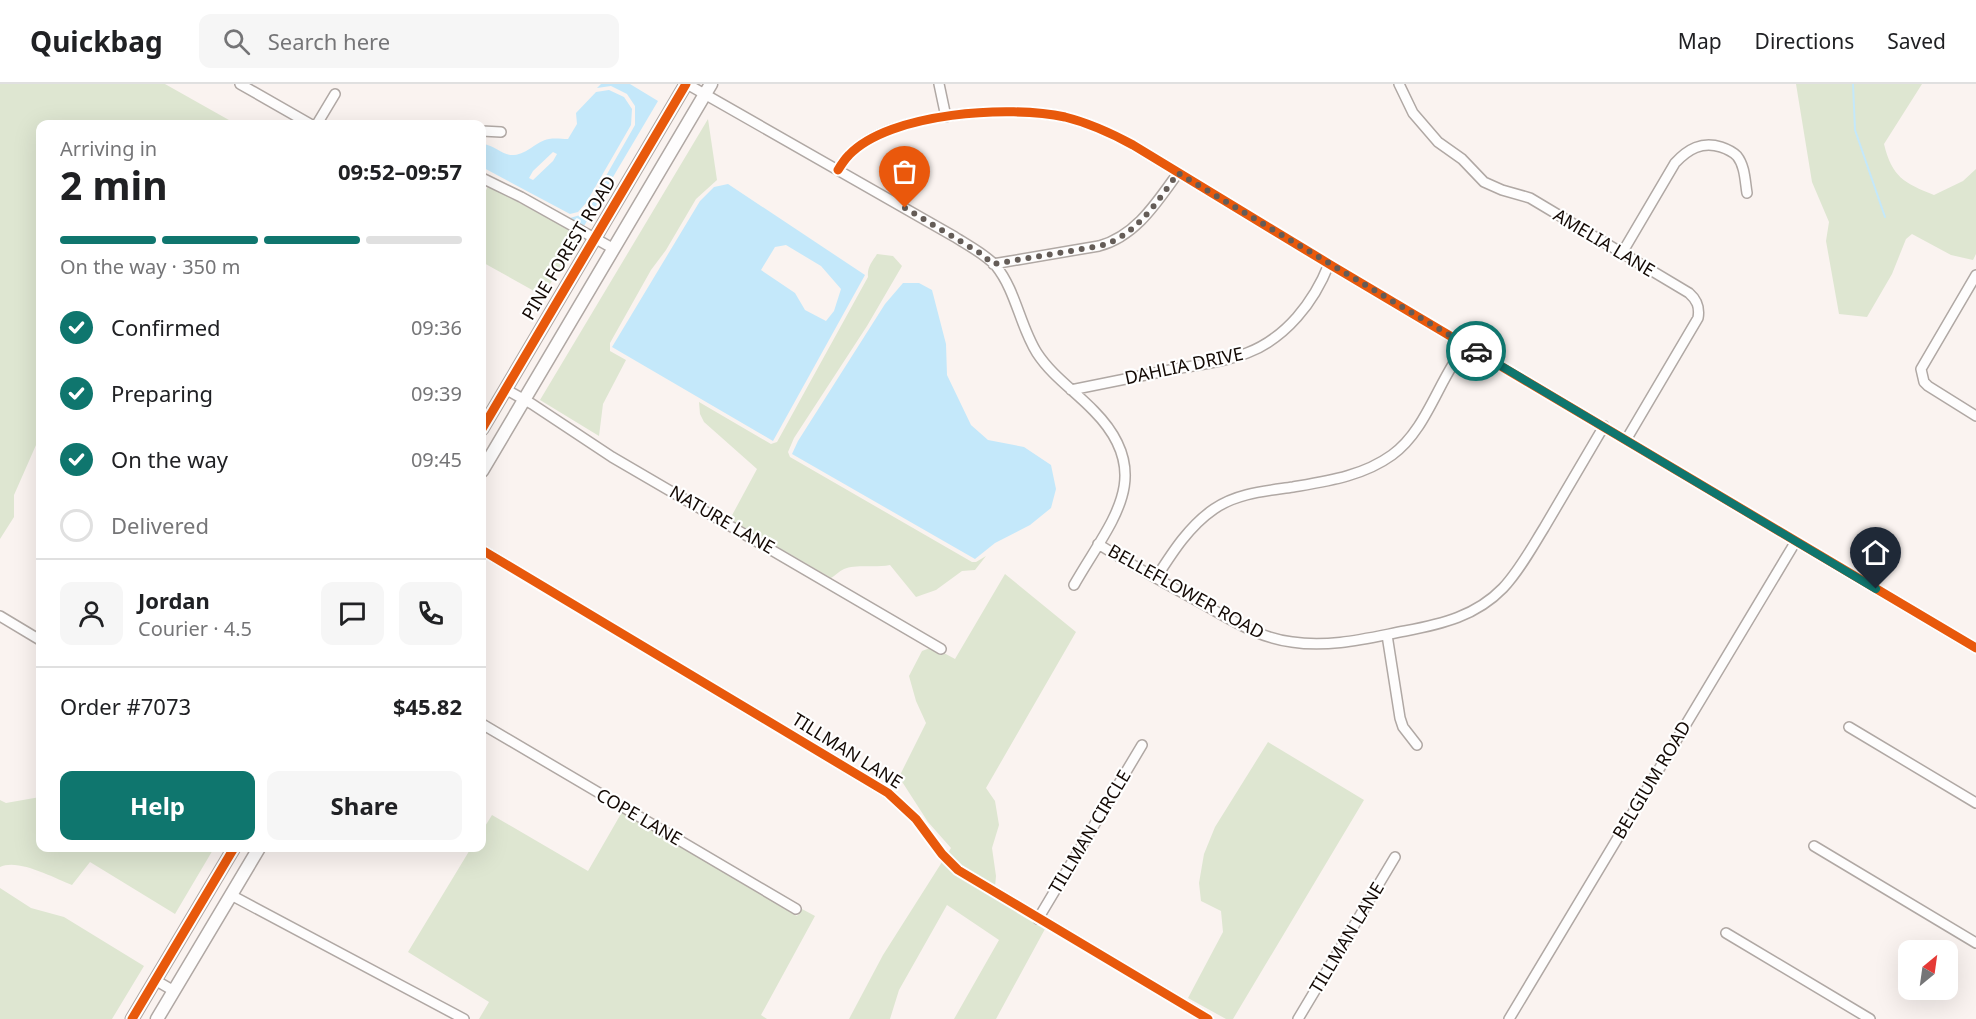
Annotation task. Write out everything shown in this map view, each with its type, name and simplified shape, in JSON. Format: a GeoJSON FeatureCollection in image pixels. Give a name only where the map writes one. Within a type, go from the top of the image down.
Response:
{"type":"FeatureCollection","features":[{"type":"Feature","properties":{"kind":"main road","name":"PINE FOREST ROAD"},"geometry":{"type":"LineString","coordinates":[[486,422],[686,84]]}},
{"type":"Feature","properties":{"kind":"main road"},"geometry":{"type":"LineString","coordinates":[[486,464],[708,89]]}},
{"type":"Feature","properties":{"kind":"main road"},"geometry":{"type":"LineString","coordinates":[[132,1019],[232,852]]}},
{"type":"Feature","properties":{"kind":"main road"},"geometry":{"type":"LineString","coordinates":[[157,1019],[257,852]]}},
{"type":"Feature","properties":{"kind":"street"},"geometry":{"type":"LineString","coordinates":[[240,84],[303,120]]}},
{"type":"Feature","properties":{"kind":"street"},"geometry":{"type":"LineString","coordinates":[[686,84],[708,89],[838,170],[955,237],[993,264],[1001,274],[1036,351],[1053,373],[1105,422],[1119,445],[1125,467],[1126,481],[1120,507],[1074,585]]}},
{"type":"Feature","properties":{"kind":"street"},"geometry":{"type":"LineString","coordinates":[[939,84],[946,117]]}},
{"type":"Feature","properties":{"kind":"street","name":"AMELIA LANE"},"geometry":{"type":"LineString","coordinates":[[1399,84],[1413,113],[1428,132],[1462,159],[1484,182],[1530,198],[1689,293],[1696,301],[1699,313],[1626,440]]}},
{"type":"Feature","properties":{"kind":"street"},"geometry":{"type":"LineString","coordinates":[[319,120],[335,94]]}},
{"type":"Feature","properties":{"kind":"street"},"geometry":{"type":"LineString","coordinates":[[838,170],[849,155],[882,134],[910,124],[946,117],[1002,111],[1042,113],[1087,123],[1118,137],[1976,648]]}},
{"type":"Feature","properties":{"kind":"street"},"geometry":{"type":"LineString","coordinates":[[486,131],[501,132]]}},
{"type":"Feature","properties":{"kind":"street"},"geometry":{"type":"LineString","coordinates":[[1622,253],[1676,163],[1687,151],[1707,145],[1734,153],[1743,168],[1747,193]]}},
{"type":"Feature","properties":{"kind":"street"},"geometry":{"type":"LineString","coordinates":[[993,264],[1100,246],[1116,240],[1137,224],[1178,173]]}},
{"type":"Feature","properties":{"kind":"street"},"geometry":{"type":"LineString","coordinates":[[486,180],[614,249]]}},
{"type":"Feature","properties":{"kind":"street","name":"DAHLIA DRIVE"},"geometry":{"type":"LineString","coordinates":[[1071,390],[1214,362],[1249,352],[1276,336],[1298,316],[1319,286],[1329,264]]}},
{"type":"Feature","properties":{"kind":"street"},"geometry":{"type":"LineString","coordinates":[[1976,274],[1923,362],[1921,375],[1924,382],[1937,393],[1976,416]]}},
{"type":"Feature","properties":{"kind":"street"},"geometry":{"type":"LineString","coordinates":[[1156,578],[1174,551],[1199,521],[1220,505],[1241,496],[1363,472],[1394,454],[1425,416],[1447,372],[1466,345]]}},
{"type":"Feature","properties":{"kind":"street","name":"NATURE LANE"},"geometry":{"type":"LineString","coordinates":[[505,389],[612,457],[941,649]]}},
{"type":"Feature","properties":{"kind":"street","name":"BELLEFLOWER ROAD"},"geometry":{"type":"LineString","coordinates":[[1098,544],[1248,629],[1279,640],[1303,644],[1333,643],[1387,635],[1451,621],[1478,608],[1496,595],[1510,579],[1526,557],[1604,426]]}},
{"type":"Feature","properties":{"kind":"street","name":"BELGIUM ROAD"},"geometry":{"type":"LineString","coordinates":[[1509,1019],[1796,541]]}},
{"type":"Feature","properties":{"kind":"street","name":"TILLMAN LANE"},"geometry":{"type":"LineString","coordinates":[[486,552],[888,793],[916,819],[952,865],[1038,919],[1208,1019]]}},
{"type":"Feature","properties":{"kind":"street"},"geometry":{"type":"LineString","coordinates":[[0,616],[36,638]]}},
{"type":"Feature","properties":{"kind":"street"},"geometry":{"type":"LineString","coordinates":[[1387,635],[1400,718],[1403,727],[1417,745]]}},
{"type":"Feature","properties":{"kind":"street","name":"COPE LANE"},"geometry":{"type":"LineString","coordinates":[[486,726],[796,909]]}},
{"type":"Feature","properties":{"kind":"street"},"geometry":{"type":"LineString","coordinates":[[1849,727],[1976,803]]}},
{"type":"Feature","properties":{"kind":"street","name":"TILLMAN CIRCLE"},"geometry":{"type":"LineString","coordinates":[[1038,919],[1142,745]]}},
{"type":"Feature","properties":{"kind":"street"},"geometry":{"type":"LineString","coordinates":[[1814,846],[1976,943]]}},
{"type":"Feature","properties":{"kind":"street","name":"TILLMAN LANE"},"geometry":{"type":"LineString","coordinates":[[1298,1019],[1395,857]]}},
{"type":"Feature","properties":{"kind":"street"},"geometry":{"type":"LineString","coordinates":[[231,895],[464,1019]]}},
{"type":"Feature","properties":{"kind":"street"},"geometry":{"type":"LineString","coordinates":[[1726,933],[1870,1019]]}},
{"type":"Feature","properties":{"kind":"street"},"geometry":{"type":"LineString","coordinates":[[155,980],[174,991]]}},
{"type":"Feature","properties":{"kind":"green space"},"geometry":{"type":"Polygon","coordinates":[[[0,84],[165,84],[229,120],[36,120],[36,445],[14,495],[14,517],[0,539],[0,84]]]}},
{"type":"Feature","properties":{"kind":"green space"},"geometry":{"type":"Polygon","coordinates":[[[1796,84],[1922,84],[1884,144],[1887,155],[1895,171],[1901,177],[1915,187],[1934,195],[1963,181],[1976,169],[1976,254],[1973,260],[1951,255],[1912,234],[1906,239],[1892,274],[1867,317],[1839,314],[1826,241],[1829,222],[1812,182],[1796,84]]]}},
{"type":"Feature","properties":{"kind":"green space"},"geometry":{"type":"Polygon","coordinates":[[[708,119],[717,180],[696,199],[666,250],[651,270],[610,343],[610,351],[626,360],[603,404],[599,436],[540,400],[708,119]]]}},
{"type":"Feature","properties":{"kind":"green space"},"geometry":{"type":"Polygon","coordinates":[[[488,186],[579,235],[543,296],[486,264],[486,190],[488,186]]]}},
{"type":"Feature","properties":{"kind":"green space"},"geometry":{"type":"Polygon","coordinates":[[[877,254],[893,256],[902,266],[867,326],[794,438],[788,452],[790,457],[972,562],[986,556],[975,570],[962,571],[936,590],[916,597],[890,565],[849,568],[831,578],[730,519],[757,469],[704,422],[700,414],[699,402],[771,444],[777,442],[868,277],[869,267],[877,254]]]}},
{"type":"Feature","properties":{"kind":"green space"},"geometry":{"type":"Polygon","coordinates":[[[1005,574],[1076,632],[986,788],[995,801],[999,825],[992,848],[996,876],[995,887],[961,866],[948,853],[951,848],[928,822],[899,777],[926,723],[916,701],[909,676],[922,651],[930,648],[955,659],[1005,574]]]}},
{"type":"Feature","properties":{"kind":"green space"},"geometry":{"type":"Polygon","coordinates":[[[1268,742],[1364,800],[1233,1019],[1226,1019],[1188,998],[1223,932],[1221,911],[1201,901],[1199,883],[1204,854],[1215,827],[1268,742]]]}},
{"type":"Feature","properties":{"kind":"green space"},"geometry":{"type":"Polygon","coordinates":[[[36,798],[36,852],[212,852],[175,914],[90,862],[72,885],[26,867],[8,865],[0,867],[0,800],[6,803],[36,798]]]}},
{"type":"Feature","properties":{"kind":"green space"},"geometry":{"type":"Polygon","coordinates":[[[622,812],[797,916],[802,909],[815,916],[761,1015],[767,1019],[479,1019],[489,1002],[408,952],[469,852],[486,852],[486,825],[492,815],[588,871],[622,812]]]}},
{"type":"Feature","properties":{"kind":"green space"},"geometry":{"type":"Polygon","coordinates":[[[942,862],[962,879],[1045,929],[996,1019],[954,1019],[999,940],[947,905],[899,990],[890,1019],[849,1019],[883,955],[942,862]]]}},
{"type":"Feature","properties":{"kind":"green space"},"geometry":{"type":"Polygon","coordinates":[[[0,888],[31,908],[64,917],[144,966],[112,1019],[0,1019],[0,888]]]}},
{"type":"Feature","properties":{"kind":"water"},"geometry":{"type":"Polygon","coordinates":[[[601,84],[630,84],[658,101],[584,226],[570,218],[580,215],[590,204],[635,125],[635,106],[627,94],[611,86],[597,88],[601,84]]]}},
{"type":"Feature","properties":{"kind":"water"},"geometry":{"type":"Polygon","coordinates":[[[609,90],[624,97],[632,109],[631,125],[586,203],[578,212],[570,214],[486,169],[486,145],[506,154],[514,155],[544,140],[568,139],[577,124],[576,113],[596,92],[609,90]],[[553,152],[533,171],[529,178],[533,180],[553,161],[557,154],[553,152]]]}},
{"type":"Feature","properties":{"kind":"water"},"geometry":{"type":"Polygon","coordinates":[[[728,184],[865,275],[773,441],[612,347],[700,201],[714,187],[728,184]],[[786,245],[775,247],[761,270],[795,293],[805,310],[826,321],[834,311],[841,289],[821,266],[786,245]]]}},
{"type":"Feature","properties":{"kind":"water"},"geometry":{"type":"Polygon","coordinates":[[[903,283],[919,283],[932,290],[946,344],[947,375],[971,425],[988,440],[1024,447],[1051,465],[1056,489],[1051,508],[1030,525],[995,543],[975,559],[792,454],[885,304],[903,283]]]}},
{"type":"Feature","properties":{"kind":"waterway"},"geometry":{"type":"LineString","coordinates":[[1853,84],[1855,130],[1885,217]]}},
{"type":"Feature","properties":{"kind":"cycle path"},"geometry":{"type":"LineString","coordinates":[[486,422],[686,84]]}},
{"type":"Feature","properties":{"kind":"cycle path"},"geometry":{"type":"LineString","coordinates":[[838,170],[849,155],[868,141],[892,129],[952,115],[983,112],[1042,113],[1065,117],[1100,129],[1133,145],[1976,648]]}},
{"type":"Feature","properties":{"kind":"cycle path"},"geometry":{"type":"LineString","coordinates":[[486,552],[888,793],[916,819],[942,854],[958,870],[1208,1019]]}},
{"type":"Feature","properties":{"kind":"cycle path"},"geometry":{"type":"LineString","coordinates":[[132,1019],[232,852]]}},
{"type":"Feature","properties":{"kind":"way so far"},"geometry":{"type":"LineString","coordinates":[[905,208],[955,237],[993,264],[1111,243],[1137,224],[1178,173],[1476,351]]}},
{"type":"Feature","properties":{"kind":"route"},"geometry":{"type":"LineString","coordinates":[[1476,351],[1876,589]]}}]}
